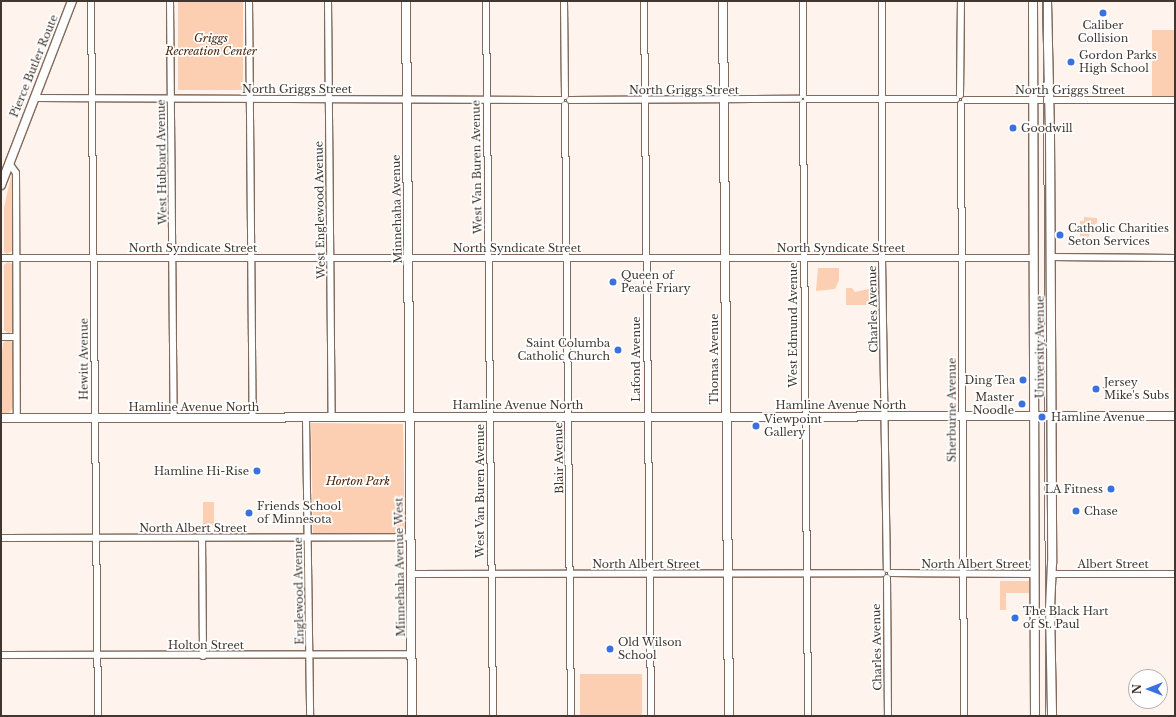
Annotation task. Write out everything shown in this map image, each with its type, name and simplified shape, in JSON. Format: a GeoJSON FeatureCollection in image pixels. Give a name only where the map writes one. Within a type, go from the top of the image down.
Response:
{"type":"FeatureCollection","features":[{"type":"Feature","properties":{"kind":"street","name":"Pierce Butler Route"},"geometry":{"type":"LineString","coordinates":[[1,185],[72,1]]}},
{"type":"Feature","properties":{"kind":"street","name":"Hewitt Avenue"},"geometry":{"type":"LineString","coordinates":[[91,1],[93,99],[95,538],[98,716]]}},
{"type":"Feature","properties":{"kind":"street","name":"West Hubbard Avenue"},"geometry":{"type":"LineString","coordinates":[[170,1],[174,418]]}},
{"type":"Feature","properties":{"kind":"street"},"geometry":{"type":"LineString","coordinates":[[249,1],[253,418]]}},
{"type":"Feature","properties":{"kind":"street","name":"West Englewood Avenue"},"geometry":{"type":"LineString","coordinates":[[328,1],[332,418]]}},
{"type":"Feature","properties":{"kind":"street","name":"Minnehaha Avenue"},"geometry":{"type":"LineString","coordinates":[[406,1],[410,417]]}},
{"type":"Feature","properties":{"kind":"street","name":"West Van Buren Avenue"},"geometry":{"type":"LineString","coordinates":[[486,1],[493,716]]}},
{"type":"Feature","properties":{"kind":"street","name":"Blair Avenue"},"geometry":{"type":"LineString","coordinates":[[564,1],[572,716]]}},
{"type":"Feature","properties":{"kind":"street","name":"Lafond Avenue"},"geometry":{"type":"LineString","coordinates":[[644,1],[651,716]]}},
{"type":"Feature","properties":{"kind":"street","name":"Thomas Avenue"},"geometry":{"type":"LineString","coordinates":[[723,1],[725,416],[729,716]]}},
{"type":"Feature","properties":{"kind":"street","name":"West Edmund Avenue"},"geometry":{"type":"LineString","coordinates":[[803,1],[804,416],[808,716]]}},
{"type":"Feature","properties":{"kind":"street","name":"Charles Avenue"},"geometry":{"type":"LineString","coordinates":[[882,1],[882,258],[888,716]]}},
{"type":"Feature","properties":{"kind":"street","name":"Sherburne Avenue"},"geometry":{"type":"LineString","coordinates":[[961,1],[964,716]]}},
{"type":"Feature","properties":{"kind":"street","name":"University Avenue"},"geometry":{"type":"LineString","coordinates":[[1033,1],[1035,716]]}},
{"type":"Feature","properties":{"kind":"street","name":"University Avenue"},"geometry":{"type":"LineString","coordinates":[[1047,1],[1050,99],[1052,417],[1052,574],[1050,608],[1052,716]]}},
{"type":"Feature","properties":{"kind":"street","name":"North Griggs Street"},"geometry":{"type":"LineString","coordinates":[[34,98],[407,100],[1175,100]]}},
{"type":"Feature","properties":{"kind":"street"},"geometry":{"type":"LineString","coordinates":[[9,163],[15,170],[16,177],[15,258],[17,418]]}},
{"type":"Feature","properties":{"kind":"street","name":"North Syndicate Street"},"geometry":{"type":"LineString","coordinates":[[1,258],[1034,258]]}},
{"type":"Feature","properties":{"kind":"street"},"geometry":{"type":"LineString","coordinates":[[1051,258],[1175,258]]}},
{"type":"Feature","properties":{"kind":"street"},"geometry":{"type":"LineString","coordinates":[[1,337],[16,337]]}},
{"type":"Feature","properties":{"kind":"street","name":"Hamline Avenue North"},"geometry":{"type":"LineString","coordinates":[[1,418],[306,419],[490,416],[1052,417]]}},
{"type":"Feature","properties":{"kind":"street"},"geometry":{"type":"LineString","coordinates":[[1052,417],[1175,416]]}},
{"type":"Feature","properties":{"kind":"street","name":"Minnehaha Avenue West"},"geometry":{"type":"LineString","coordinates":[[410,417],[412,716]]}},
{"type":"Feature","properties":{"kind":"street","name":"Englewood Avenue"},"geometry":{"type":"LineString","coordinates":[[306,419],[310,716]]}},
{"type":"Feature","properties":{"kind":"street","name":"North Albert Street"},"geometry":{"type":"LineString","coordinates":[[1,538],[410,537]]}},
{"type":"Feature","properties":{"kind":"street"},"geometry":{"type":"LineString","coordinates":[[202,538],[203,656]]}},
{"type":"Feature","properties":{"kind":"street","name":"North Albert Street"},"geometry":{"type":"LineString","coordinates":[[411,574],[1034,574]]}},
{"type":"Feature","properties":{"kind":"street","name":"Albert Street"},"geometry":{"type":"LineString","coordinates":[[1052,574],[1175,574]]}},
{"type":"Feature","properties":{"kind":"street","name":"Holton Street"},"geometry":{"type":"LineString","coordinates":[[1,655],[203,656],[411,654]]}},
{"type":"Feature","properties":{"kind":"green space","name":"Griggs Recreation Center"},"geometry":{"type":"Polygon","coordinates":[[[178,1],[243,1],[243,90],[178,90],[178,1]]]}},
{"type":"Feature","properties":{"kind":"green space"},"geometry":{"type":"Polygon","coordinates":[[[1152,30],[1175,30],[1175,96],[1152,96],[1152,30]]]}},
{"type":"Feature","properties":{"kind":"green space"},"geometry":{"type":"Polygon","coordinates":[[[12,172],[12,251],[7,254],[4,252],[4,208],[12,172]]]}},
{"type":"Feature","properties":{"kind":"green space"},"geometry":{"type":"Polygon","coordinates":[[[1084,217],[1097,218],[1097,223],[1090,227],[1089,237],[1080,236],[1080,221],[1084,221],[1084,217]]]}},
{"type":"Feature","properties":{"kind":"green space"},"geometry":{"type":"Polygon","coordinates":[[[8,262],[12,264],[13,330],[9,334],[4,330],[4,265],[8,262]]]}},
{"type":"Feature","properties":{"kind":"green space"},"geometry":{"type":"Polygon","coordinates":[[[818,268],[839,268],[839,280],[835,289],[816,291],[818,268]]]}},
{"type":"Feature","properties":{"kind":"green space"},"geometry":{"type":"Polygon","coordinates":[[[846,288],[852,288],[855,292],[869,289],[869,305],[846,305],[846,288]]]}},
{"type":"Feature","properties":{"kind":"green space"},"geometry":{"type":"Polygon","coordinates":[[[6,341],[11,341],[13,345],[13,408],[9,413],[1,413],[1,362],[3,343],[6,341]]]}},
{"type":"Feature","properties":{"kind":"green space","name":"Horton Park"},"geometry":{"type":"Polygon","coordinates":[[[311,423],[403,424],[405,530],[403,534],[313,534],[311,423]]]}},
{"type":"Feature","properties":{"kind":"green space"},"geometry":{"type":"Polygon","coordinates":[[[203,502],[214,502],[214,525],[203,525],[203,502]]]}},
{"type":"Feature","properties":{"kind":"green space"},"geometry":{"type":"Polygon","coordinates":[[[1000,581],[1029,581],[1029,593],[1006,593],[1006,610],[1000,610],[1000,581]]]}},
{"type":"Feature","properties":{"kind":"green space"},"geometry":{"type":"Polygon","coordinates":[[[580,674],[642,674],[642,716],[580,716],[580,674]]]}},
{"type":"Feature","properties":{"kind":"tram line"},"geometry":{"type":"LineString","coordinates":[[1043,1],[1045,716]]}},
{"type":"Feature","properties":{"kind":"place","name":"Caliber Collision"},"geometry":{"type":"Point","coordinates":[1103,13]}},
{"type":"Feature","properties":{"kind":"place","name":"Gordon Parks High School"},"geometry":{"type":"Point","coordinates":[1071,62]}},
{"type":"Feature","properties":{"kind":"place","name":"Goodwill"},"geometry":{"type":"Point","coordinates":[1013,128]}},
{"type":"Feature","properties":{"kind":"place","name":"Catholic Charities Seton Services"},"geometry":{"type":"Point","coordinates":[1060,235]}},
{"type":"Feature","properties":{"kind":"place","name":"Queen of Peace Friary"},"geometry":{"type":"Point","coordinates":[613,282]}},
{"type":"Feature","properties":{"kind":"place","name":"Saint Columba Catholic Church"},"geometry":{"type":"Point","coordinates":[618,350]}},
{"type":"Feature","properties":{"kind":"place","name":"Ding Tea"},"geometry":{"type":"Point","coordinates":[1023,380]}},
{"type":"Feature","properties":{"kind":"place","name":"Jersey Mike's Subs"},"geometry":{"type":"Point","coordinates":[1096,389]}},
{"type":"Feature","properties":{"kind":"place","name":"Master Noodle"},"geometry":{"type":"Point","coordinates":[1022,404]}},
{"type":"Feature","properties":{"kind":"place","name":"Hamline Avenue"},"geometry":{"type":"Point","coordinates":[1042,417]}},
{"type":"Feature","properties":{"kind":"place","name":"Viewpoint Gallery"},"geometry":{"type":"Point","coordinates":[756,426]}},
{"type":"Feature","properties":{"kind":"place","name":"Hamline Hi-Rise"},"geometry":{"type":"Point","coordinates":[257,471]}},
{"type":"Feature","properties":{"kind":"place","name":"LA Fitness"},"geometry":{"type":"Point","coordinates":[1111,489]}},
{"type":"Feature","properties":{"kind":"place","name":"Chase"},"geometry":{"type":"Point","coordinates":[1076,511]}},
{"type":"Feature","properties":{"kind":"place","name":"Friends School of Minnesota"},"geometry":{"type":"Point","coordinates":[249,513]}},
{"type":"Feature","properties":{"kind":"place","name":"The Black Hart of St. Paul"},"geometry":{"type":"Point","coordinates":[1015,618]}},
{"type":"Feature","properties":{"kind":"place","name":"Old Wilson School"},"geometry":{"type":"Point","coordinates":[610,649]}}]}
